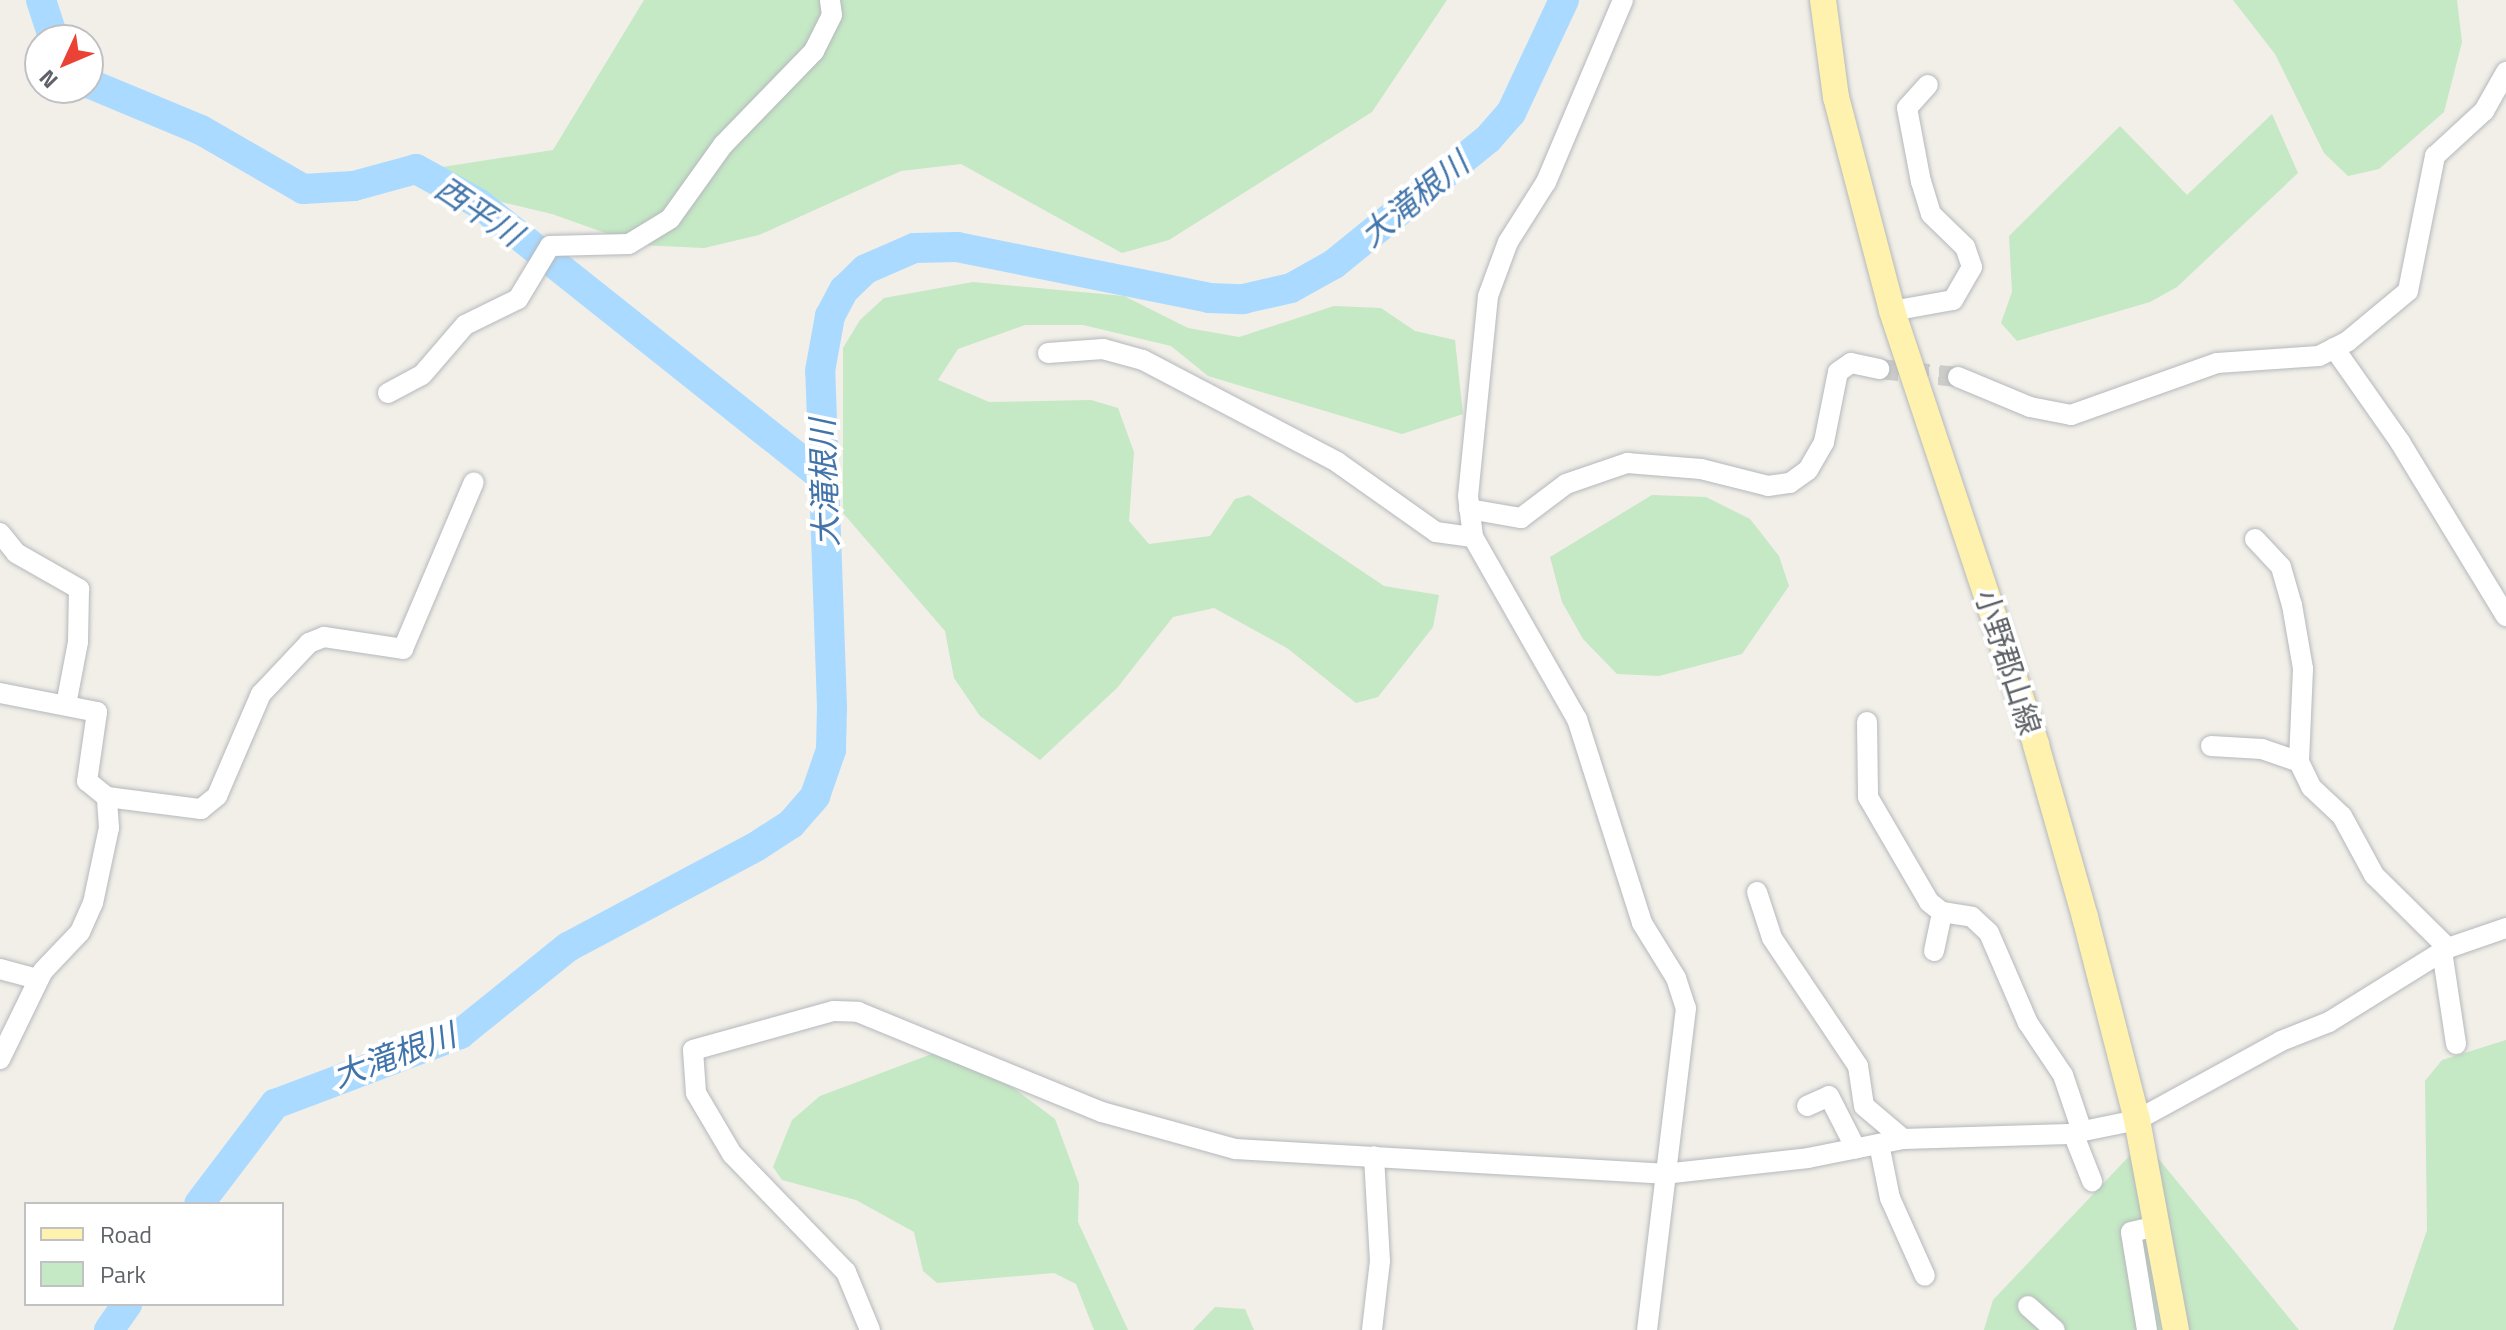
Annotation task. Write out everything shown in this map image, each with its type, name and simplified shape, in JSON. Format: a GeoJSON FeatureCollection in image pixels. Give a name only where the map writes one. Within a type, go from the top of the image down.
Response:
{"type":"FeatureCollection","features":[{"type":"Feature","properties":{"kind":"main road","name":"小野郡山線"},"geometry":{"type":"LineString","coordinates":[[1823,0],[1836,97],[1892,311],[2036,745],[2137,1120],[2176,1330]]}},
{"type":"Feature","properties":{"kind":"street"},"geometry":{"type":"LineString","coordinates":[[388,393],[422,375],[465,325],[518,299],[550,246],[629,244],[670,219],[723,145],[814,51],[832,15],[830,0]]}},
{"type":"Feature","properties":{"kind":"street"},"geometry":{"type":"LineString","coordinates":[[1623,0],[1546,182],[1508,242],[1488,296],[1469,509],[1473,537],[1577,719],[1642,923],[1676,978],[1686,1008],[1647,1330]]}},
{"type":"Feature","properties":{"kind":"street"},"geometry":{"type":"LineString","coordinates":[[1958,377],[2030,407],[2071,415],[2217,363],[2319,356],[2334,348],[2384,316],[2408,291],[2435,156],[2484,111],[2506,72]]}},
{"type":"Feature","properties":{"kind":"street"},"geometry":{"type":"LineString","coordinates":[[1892,311],[1953,300],[1972,267],[1965,247],[1931,214],[1921,182],[1907,116],[1928,85]]}},
{"type":"Feature","properties":{"kind":"street"},"geometry":{"type":"LineString","coordinates":[[2334,348],[2400,442],[2506,616]]}},
{"type":"Feature","properties":{"kind":"street"},"geometry":{"type":"LineString","coordinates":[[1048,353],[1103,349],[1143,360],[1337,462],[1436,532],[1473,537]]}},
{"type":"Feature","properties":{"kind":"street"},"geometry":{"type":"LineString","coordinates":[[1469,509],[1521,518],[1566,484],[1627,463],[1701,469],[1768,486],[1790,483],[1808,470],[1824,442],[1838,372],[1851,363],[1879,369]]}},
{"type":"Feature","properties":{"kind":"street"},"geometry":{"type":"LineString","coordinates":[[0,693],[97,712],[87,781],[107,797],[201,809],[217,796],[261,694],[309,643],[324,637],[403,649],[474,482]]}},
{"type":"Feature","properties":{"kind":"street"},"geometry":{"type":"LineString","coordinates":[[0,533],[16,553],[79,589],[78,642],[66,705]]}},
{"type":"Feature","properties":{"kind":"street"},"geometry":{"type":"LineString","coordinates":[[2255,539],[2281,567],[2292,605],[2303,669],[2299,762],[2311,787],[2342,816],[2374,875],[2445,949],[2456,1044]]}},
{"type":"Feature","properties":{"kind":"street"},"geometry":{"type":"LineString","coordinates":[[1867,722],[1868,797],[1929,902],[1942,912],[1972,917],[1989,933],[2028,1023],[2063,1075],[2092,1181]]}},
{"type":"Feature","properties":{"kind":"street"},"geometry":{"type":"LineString","coordinates":[[2211,746],[2262,749],[2299,762]]}},
{"type":"Feature","properties":{"kind":"street"},"geometry":{"type":"LineString","coordinates":[[0,1059],[38,979],[80,932],[93,903],[109,828],[107,797]]}},
{"type":"Feature","properties":{"kind":"street"},"geometry":{"type":"LineString","coordinates":[[1757,892],[1772,938],[1858,1066],[1864,1106],[1903,1139]]}},
{"type":"Feature","properties":{"kind":"street"},"geometry":{"type":"LineString","coordinates":[[1934,951],[1942,912]]}},
{"type":"Feature","properties":{"kind":"street"},"geometry":{"type":"LineString","coordinates":[[870,1330],[846,1272],[732,1154],[696,1093],[693,1050],[834,1011],[858,1012],[1012,1078],[1189,1137],[1284,1156],[1374,1156],[1664,1174],[1856,1149],[1903,1139],[2077,1132],[2137,1120],[2281,1041],[2329,1022],[2445,949],[2506,928]]}},
{"type":"Feature","properties":{"kind":"street"},"geometry":{"type":"LineString","coordinates":[[0,969],[38,979]]}},
{"type":"Feature","properties":{"kind":"street"},"geometry":{"type":"LineString","coordinates":[[1807,1106],[1829,1096],[1856,1149]]}},
{"type":"Feature","properties":{"kind":"street"},"geometry":{"type":"LineString","coordinates":[[1879,1144],[1890,1198],[1925,1276]]}},
{"type":"Feature","properties":{"kind":"street"},"geometry":{"type":"LineString","coordinates":[[1372,1330],[1380,1261],[1374,1156]]}},
{"type":"Feature","properties":{"kind":"street"},"geometry":{"type":"LineString","coordinates":[[2147,1330],[2131,1232],[2157,1226]]}},
{"type":"Feature","properties":{"kind":"street"},"geometry":{"type":"LineString","coordinates":[[2028,1306],[2055,1330]]}},
{"type":"Feature","properties":{"kind":"green space"},"geometry":{"type":"Polygon","coordinates":[[[644,0],[1447,0],[1372,112],[1169,240],[1122,253],[961,164],[901,171],[759,235],[704,248],[639,245],[552,214],[439,187],[436,168],[553,150],[644,0]]]}},
{"type":"Feature","properties":{"kind":"green space"},"geometry":{"type":"Polygon","coordinates":[[[2233,0],[2457,0],[2462,42],[2444,112],[2379,169],[2348,176],[2324,153],[2275,54],[2233,0]]]}},
{"type":"Feature","properties":{"kind":"green space"},"geometry":{"type":"Polygon","coordinates":[[[2272,114],[2298,173],[2177,287],[2150,302],[2017,341],[2001,323],[2012,292],[2009,236],[2120,126],[2187,195],[2272,114]]]}},
{"type":"Feature","properties":{"kind":"green space"},"geometry":{"type":"Polygon","coordinates":[[[973,282],[1124,296],[1188,328],[1239,337],[1334,306],[1381,308],[1415,331],[1455,340],[1463,414],[1402,434],[1208,376],[1171,346],[1083,325],[1025,325],[958,349],[938,380],[989,402],[1091,400],[1118,408],[1134,452],[1129,521],[1149,544],[1210,536],[1235,499],[1249,495],[1384,586],[1439,595],[1433,627],[1378,697],[1356,703],[1287,648],[1214,608],[1173,617],[1117,688],[1040,760],[980,716],[954,678],[945,631],[843,513],[843,348],[860,320],[884,298],[973,282]]]}},
{"type":"Feature","properties":{"kind":"green space"},"geometry":{"type":"Polygon","coordinates":[[[1652,495],[1706,497],[1750,519],[1779,556],[1789,586],[1742,654],[1659,676],[1617,674],[1583,639],[1562,602],[1550,557],[1652,495]]]}},
{"type":"Feature","properties":{"kind":"green space"},"geometry":{"type":"Polygon","coordinates":[[[2506,1040],[2506,1330],[2393,1330],[2427,1230],[2425,1081],[2442,1060],[2506,1040]]]}},
{"type":"Feature","properties":{"kind":"green space"},"geometry":{"type":"Polygon","coordinates":[[[937,1052],[1012,1087],[1055,1119],[1079,1184],[1078,1222],[1128,1330],[1094,1330],[1076,1284],[1054,1273],[937,1283],[923,1271],[914,1232],[856,1200],[782,1180],[773,1167],[792,1120],[820,1096],[937,1052]]]}},
{"type":"Feature","properties":{"kind":"green space"},"geometry":{"type":"Polygon","coordinates":[[[2134,1151],[2153,1152],[2299,1330],[1984,1330],[1993,1300],[2134,1151]]]}},
{"type":"Feature","properties":{"kind":"green space"},"geometry":{"type":"Polygon","coordinates":[[[1215,1307],[1245,1309],[1254,1330],[1193,1330],[1215,1307]]]}},
{"type":"Feature","properties":{"kind":"waterway","name":"西平川"},"geometry":{"type":"LineString","coordinates":[[41,0],[49,24]]}},
{"type":"Feature","properties":{"kind":"waterway","name":"大滝根川"},"geometry":{"type":"LineString","coordinates":[[201,1202],[275,1104],[460,1034],[568,947],[757,846],[791,824],[815,796],[831,750],[832,707],[820,371],[830,316],[844,290],[866,269],[914,248],[957,247],[1209,298],[1243,299],[1291,288],[1334,264],[1488,139],[1511,113],[1564,0]]}},
{"type":"Feature","properties":{"kind":"waterway","name":"西平川"},"geometry":{"type":"LineString","coordinates":[[104,90],[201,130],[303,189],[354,186],[416,169],[478,203],[820,475]]}},
{"type":"Feature","properties":{"kind":"waterway","name":"大滝根川"},"geometry":{"type":"LineString","coordinates":[[109,1330],[126,1306]]}},
{"type":"Feature","properties":{"kind":"tunnel"},"geometry":{"type":"LineString","coordinates":[[1879,369],[1958,377]]}}]}
